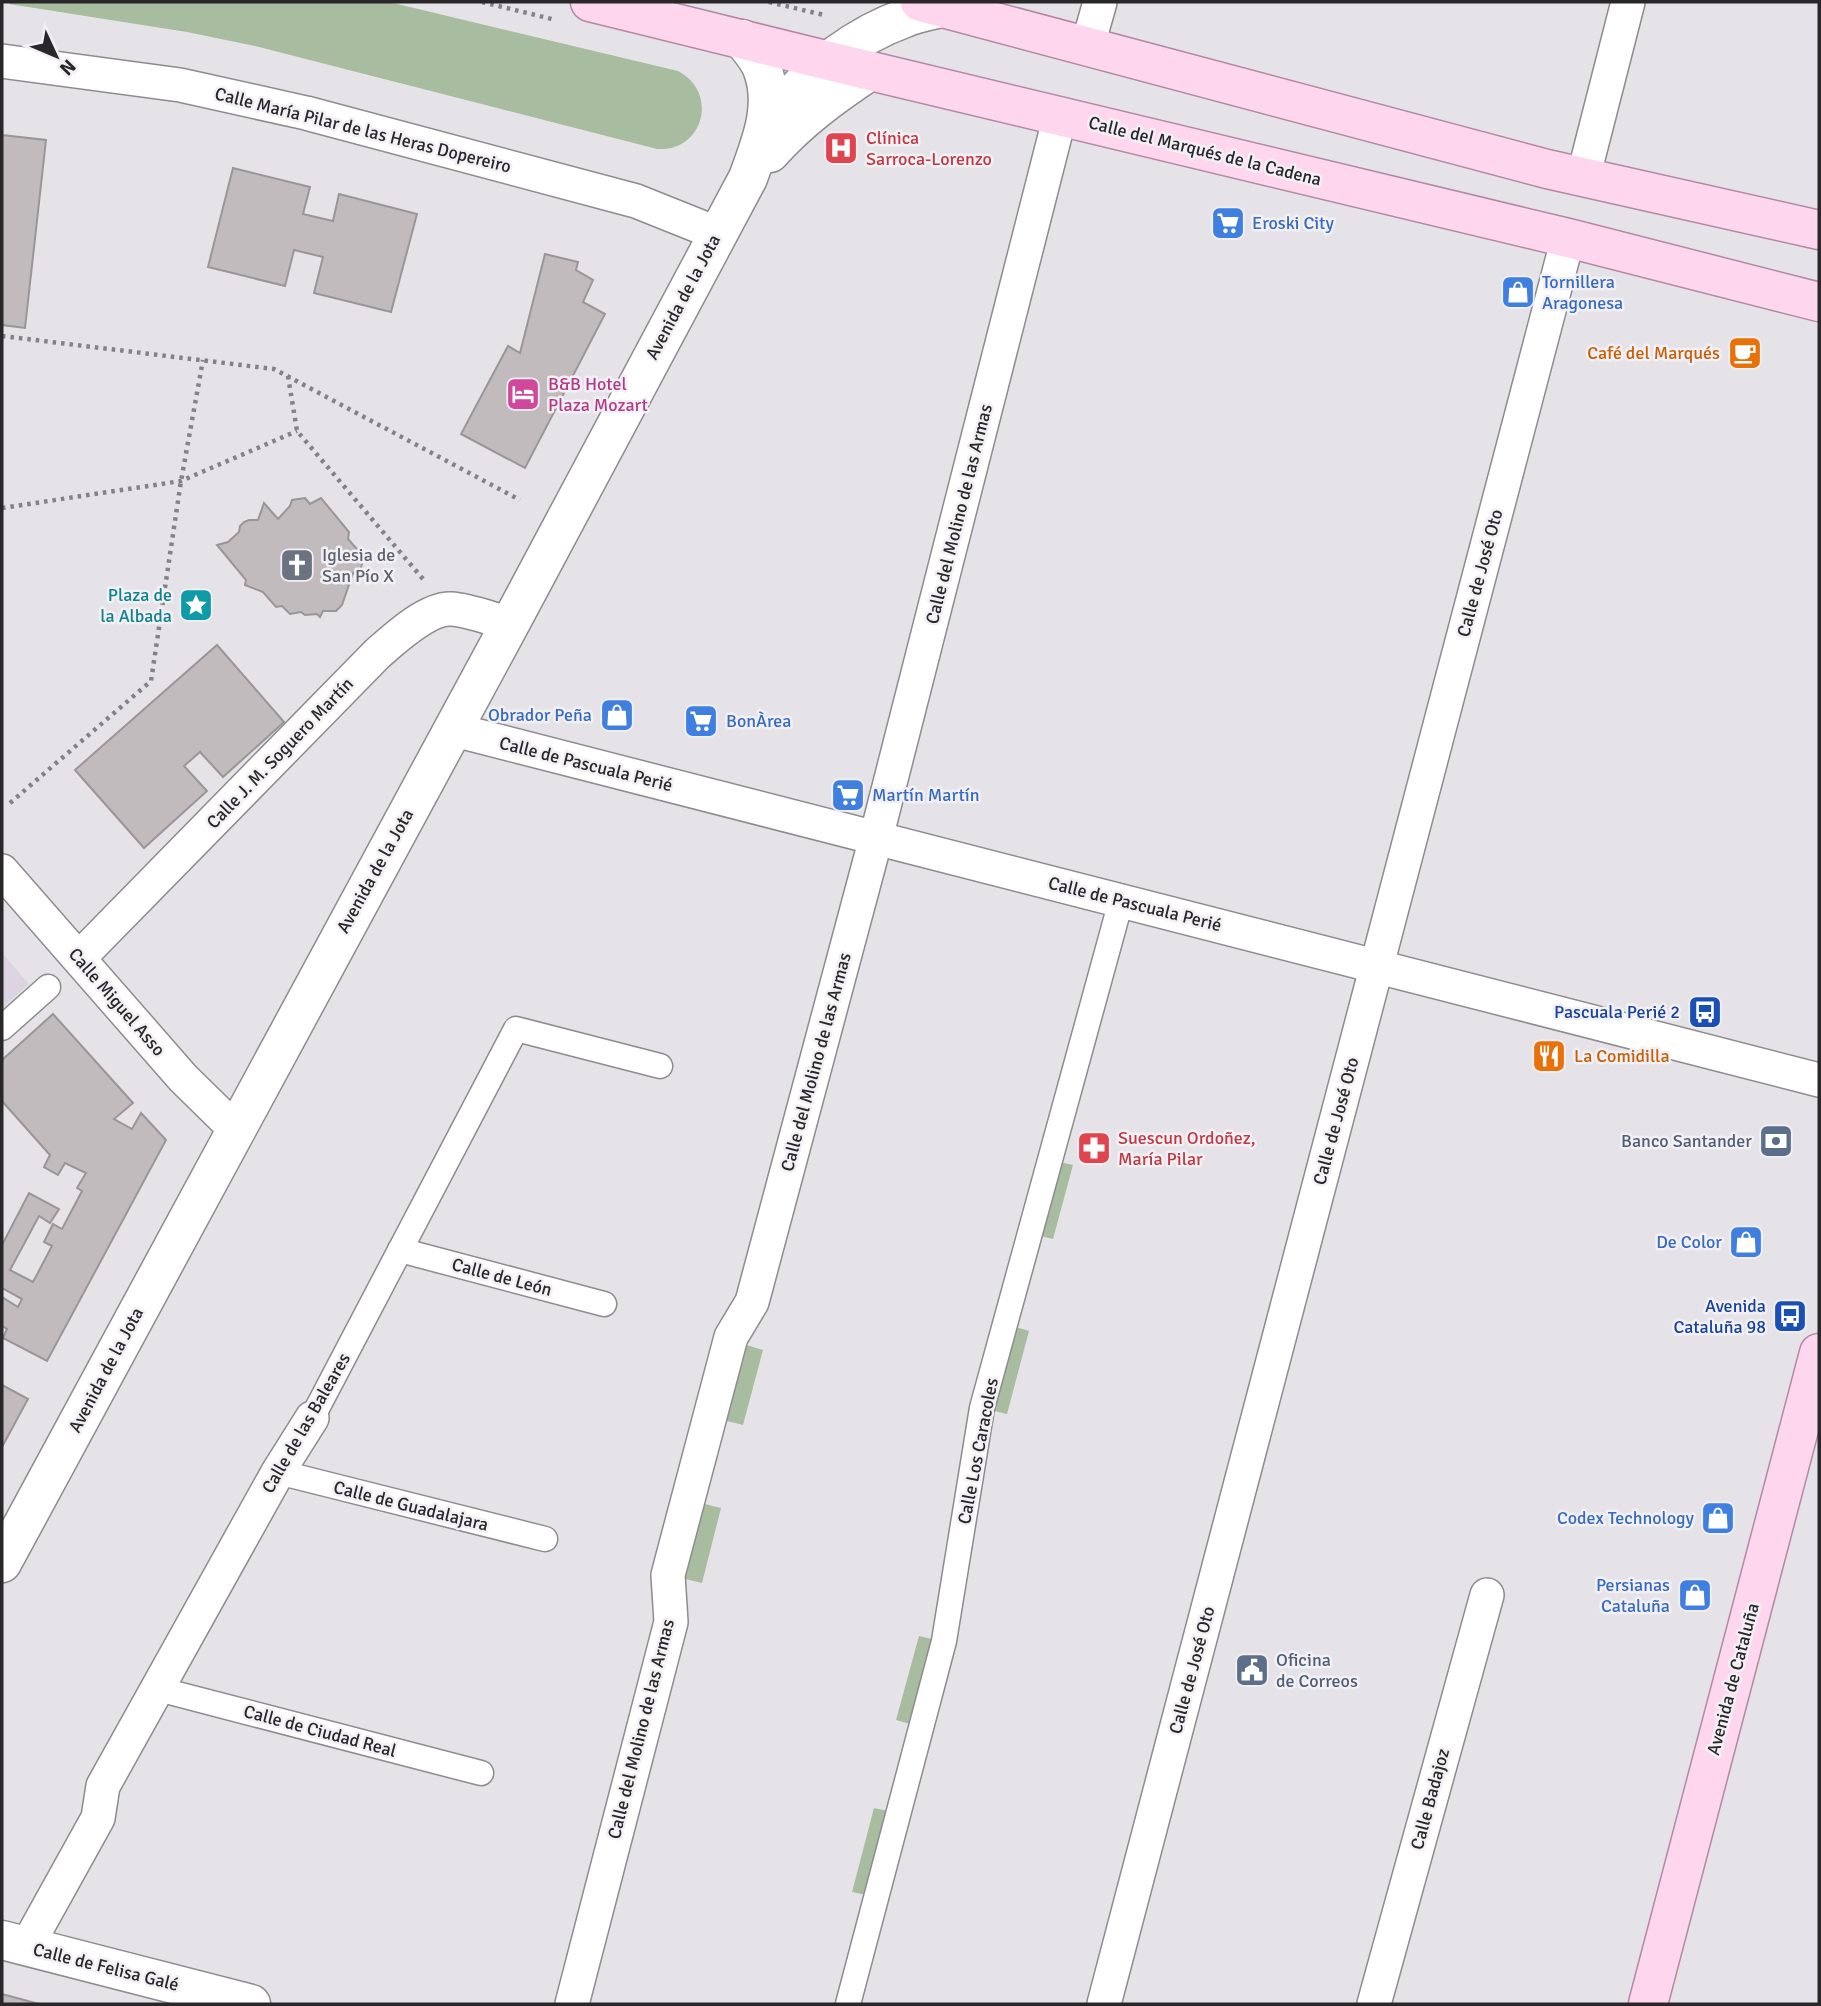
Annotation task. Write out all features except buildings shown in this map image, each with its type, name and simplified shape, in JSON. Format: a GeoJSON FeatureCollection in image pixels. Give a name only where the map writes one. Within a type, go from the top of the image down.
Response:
{"type":"FeatureCollection","features":[{"type":"Feature","properties":{"kind":"main road","name":"Calle del Marqués de la Cadena"},"geometry":{"type":"LineString","coordinates":[[590,2],[1568,238],[1819,302]]}},
{"type":"Feature","properties":{"kind":"main road"},"geometry":{"type":"LineString","coordinates":[[931,5],[1583,178],[1819,230]]}},
{"type":"Feature","properties":{"kind":"main road","name":"Avenida de Cataluña"},"geometry":{"type":"LineString","coordinates":[[1648,2004],[1819,1353]]}},
{"type":"Feature","properties":{"kind":"street"},"geometry":{"type":"LineString","coordinates":[[1087,48],[1100,2]]}},
{"type":"Feature","properties":{"kind":"street"},"geometry":{"type":"LineString","coordinates":[[1583,178],[1628,2]]}},
{"type":"Feature","properties":{"kind":"street","name":"Avenida de la Jota"},"geometry":{"type":"LineString","coordinates":[[766,125],[804,81],[828,61],[865,37],[931,5]]}},
{"type":"Feature","properties":{"kind":"street","name":"Avenida de la Jota"},"geometry":{"type":"LineString","coordinates":[[742,39],[763,71],[768,101],[766,125],[748,178]]}},
{"type":"Feature","properties":{"kind":"street","name":"Calle María Pilar de las Heras Dopereiro"},"geometry":{"type":"LineString","coordinates":[[2,61],[180,85],[306,113],[636,201],[716,233]]}},
{"type":"Feature","properties":{"kind":"street","name":"Avenida de la Jota"},"geometry":{"type":"LineString","coordinates":[[2,1563],[510,624],[716,233],[748,178],[788,132],[870,71]]}},
{"type":"Feature","properties":{"kind":"street","name":"Calle del Molino de las Armas"},"geometry":{"type":"LineString","coordinates":[[572,2004],[671,1622],[668,1575],[731,1337],[752,1302],[876,838],[1060,116]]}},
{"type":"Feature","properties":{"kind":"street","name":"Calle de José Oto"},"geometry":{"type":"LineString","coordinates":[[1104,2004],[1568,238]]}},
{"type":"Feature","properties":{"kind":"street","name":"Calle J. M. Soguero Martín"},"geometry":{"type":"LineString","coordinates":[[79,958],[397,636],[434,613],[450,609],[510,624]]}},
{"type":"Feature","properties":{"kind":"street","name":"Calle de Pascuala Perié"},"geometry":{"type":"LineString","coordinates":[[451,729],[1819,1080]]}},
{"type":"Feature","properties":{"kind":"street","name":"Calle Miguel Asso"},"geometry":{"type":"LineString","coordinates":[[2,872],[183,1078],[235,1129]]}},
{"type":"Feature","properties":{"kind":"street","name":"Calle Los Caracoles"},"geometry":{"type":"LineString","coordinates":[[848,2004],[944,1641],[982,1408],[1121,901]]}},
{"type":"Feature","properties":{"kind":"street"},"geometry":{"type":"LineString","coordinates":[[2,1028],[48,987]]}},
{"type":"Feature","properties":{"kind":"street","name":"Calle de las Baleares"},"geometry":{"type":"LineString","coordinates":[[14,1943],[98,1818],[103,1786],[278,1472],[312,1418],[516,1029],[660,1066]]}},
{"type":"Feature","properties":{"kind":"street","name":"Calle de León"},"geometry":{"type":"LineString","coordinates":[[400,1250],[604,1304]]}},
{"type":"Feature","properties":{"kind":"street","name":"Calle de Guadalajara"},"geometry":{"type":"LineString","coordinates":[[278,1472],[545,1539]]}},
{"type":"Feature","properties":{"kind":"street","name":"Calle Badajoz"},"geometry":{"type":"LineString","coordinates":[[1374,2004],[1487,1595]]}},
{"type":"Feature","properties":{"kind":"street","name":"Calle de Ciudad Real"},"geometry":{"type":"LineString","coordinates":[[158,1689],[481,1773]]}},
{"type":"Feature","properties":{"kind":"street","name":"Calle de Felisa Galé"},"geometry":{"type":"LineString","coordinates":[[14,1943],[164,1993],[251,2004]]}},
{"type":"Feature","properties":{"kind":"path"},"geometry":{"type":"LineString","coordinates":[[769,2],[833,17]]}},
{"type":"Feature","properties":{"kind":"path"},"geometry":{"type":"LineString","coordinates":[[2,336],[274,369],[520,500]]}},
{"type":"Feature","properties":{"kind":"path"},"geometry":{"type":"LineString","coordinates":[[10,803],[151,681],[181,481],[204,360]]}},
{"type":"Feature","properties":{"kind":"path"},"geometry":{"type":"LineString","coordinates":[[288,375],[297,430],[428,585]]}},
{"type":"Feature","properties":{"kind":"path"},"geometry":{"type":"LineString","coordinates":[[2,509],[181,481],[297,430]]}},
{"type":"Feature","properties":{"kind":"shaded area"},"geometry":{"type":"Polygon","coordinates":[[[2,953],[29,984],[2,1008],[2,953]]]}},
{"type":"Feature","properties":{"kind":"green space"},"geometry":{"type":"Polygon","coordinates":[[[389,2],[678,71],[691,81],[699,92],[701,119],[686,141],[673,147],[657,149],[255,46],[187,32],[9,4],[389,2]]]}},
{"type":"Feature","properties":{"kind":"green space"},"geometry":{"type":"Polygon","coordinates":[[[1060,1162],[1073,1165],[1053,1239],[1040,1236],[1060,1162]]]}},
{"type":"Feature","properties":{"kind":"green space"},"geometry":{"type":"Polygon","coordinates":[[[1016,1327],[1029,1331],[1007,1414],[994,1411],[1016,1327]]]}},
{"type":"Feature","properties":{"kind":"green space"},"geometry":{"type":"Polygon","coordinates":[[[743,1344],[763,1350],[743,1425],[723,1420],[743,1344]]]}},
{"type":"Feature","properties":{"kind":"green space"},"geometry":{"type":"Polygon","coordinates":[[[701,1503],[721,1508],[702,1583],[681,1578],[701,1503]]]}},
{"type":"Feature","properties":{"kind":"green space"},"geometry":{"type":"Polygon","coordinates":[[[919,1636],[932,1639],[910,1724],[896,1720],[919,1636]]]}},
{"type":"Feature","properties":{"kind":"green space"},"geometry":{"type":"Polygon","coordinates":[[[874,1808],[888,1811],[866,1895],[852,1892],[874,1808]]]}},
{"type":"Feature","properties":{"kind":"place","name":"Clínica Sarroca-Lorenzo"},"geometry":{"type":"Point","coordinates":[841,148]}},
{"type":"Feature","properties":{"kind":"place","name":"Eroski City"},"geometry":{"type":"Point","coordinates":[1228,223]}},
{"type":"Feature","properties":{"kind":"place","name":"Tornillera Aragonesa"},"geometry":{"type":"Point","coordinates":[1518,292]}},
{"type":"Feature","properties":{"kind":"place","name":"Café del Marqués"},"geometry":{"type":"Point","coordinates":[1745,353]}},
{"type":"Feature","properties":{"kind":"place","name":"B&B Hotel Plaza Mozart"},"geometry":{"type":"Point","coordinates":[523,394]}},
{"type":"Feature","properties":{"kind":"place","name":"Iglesia de San Pío X"},"geometry":{"type":"Point","coordinates":[297,565]}},
{"type":"Feature","properties":{"kind":"place","name":"Plaza de la Albada"},"geometry":{"type":"Point","coordinates":[196,605]}},
{"type":"Feature","properties":{"kind":"place","name":"Obrador Peña"},"geometry":{"type":"Point","coordinates":[617,715]}},
{"type":"Feature","properties":{"kind":"place","name":"BonÀrea"},"geometry":{"type":"Point","coordinates":[701,721]}},
{"type":"Feature","properties":{"kind":"place","name":"Martín Martín"},"geometry":{"type":"Point","coordinates":[848,795]}},
{"type":"Feature","properties":{"kind":"place","name":"Pascuala Perié 2"},"geometry":{"type":"Point","coordinates":[1705,1012]}},
{"type":"Feature","properties":{"kind":"place","name":"La Comidilla"},"geometry":{"type":"Point","coordinates":[1549,1056]}},
{"type":"Feature","properties":{"kind":"place","name":"Banco Santander"},"geometry":{"type":"Point","coordinates":[1776,1141]}},
{"type":"Feature","properties":{"kind":"place","name":"Suescun Ordoñez, María Pilar"},"geometry":{"type":"Point","coordinates":[1094,1148]}},
{"type":"Feature","properties":{"kind":"place","name":"De Color"},"geometry":{"type":"Point","coordinates":[1746,1242]}},
{"type":"Feature","properties":{"kind":"place","name":"Avenida Cataluña 98"},"geometry":{"type":"Point","coordinates":[1790,1316]}},
{"type":"Feature","properties":{"kind":"place","name":"Codex Technology"},"geometry":{"type":"Point","coordinates":[1718,1518]}},
{"type":"Feature","properties":{"kind":"place","name":"Persianas Cataluña"},"geometry":{"type":"Point","coordinates":[1695,1595]}},
{"type":"Feature","properties":{"kind":"place","name":"Oficina de Correos"},"geometry":{"type":"Point","coordinates":[1252,1670]}}]}
